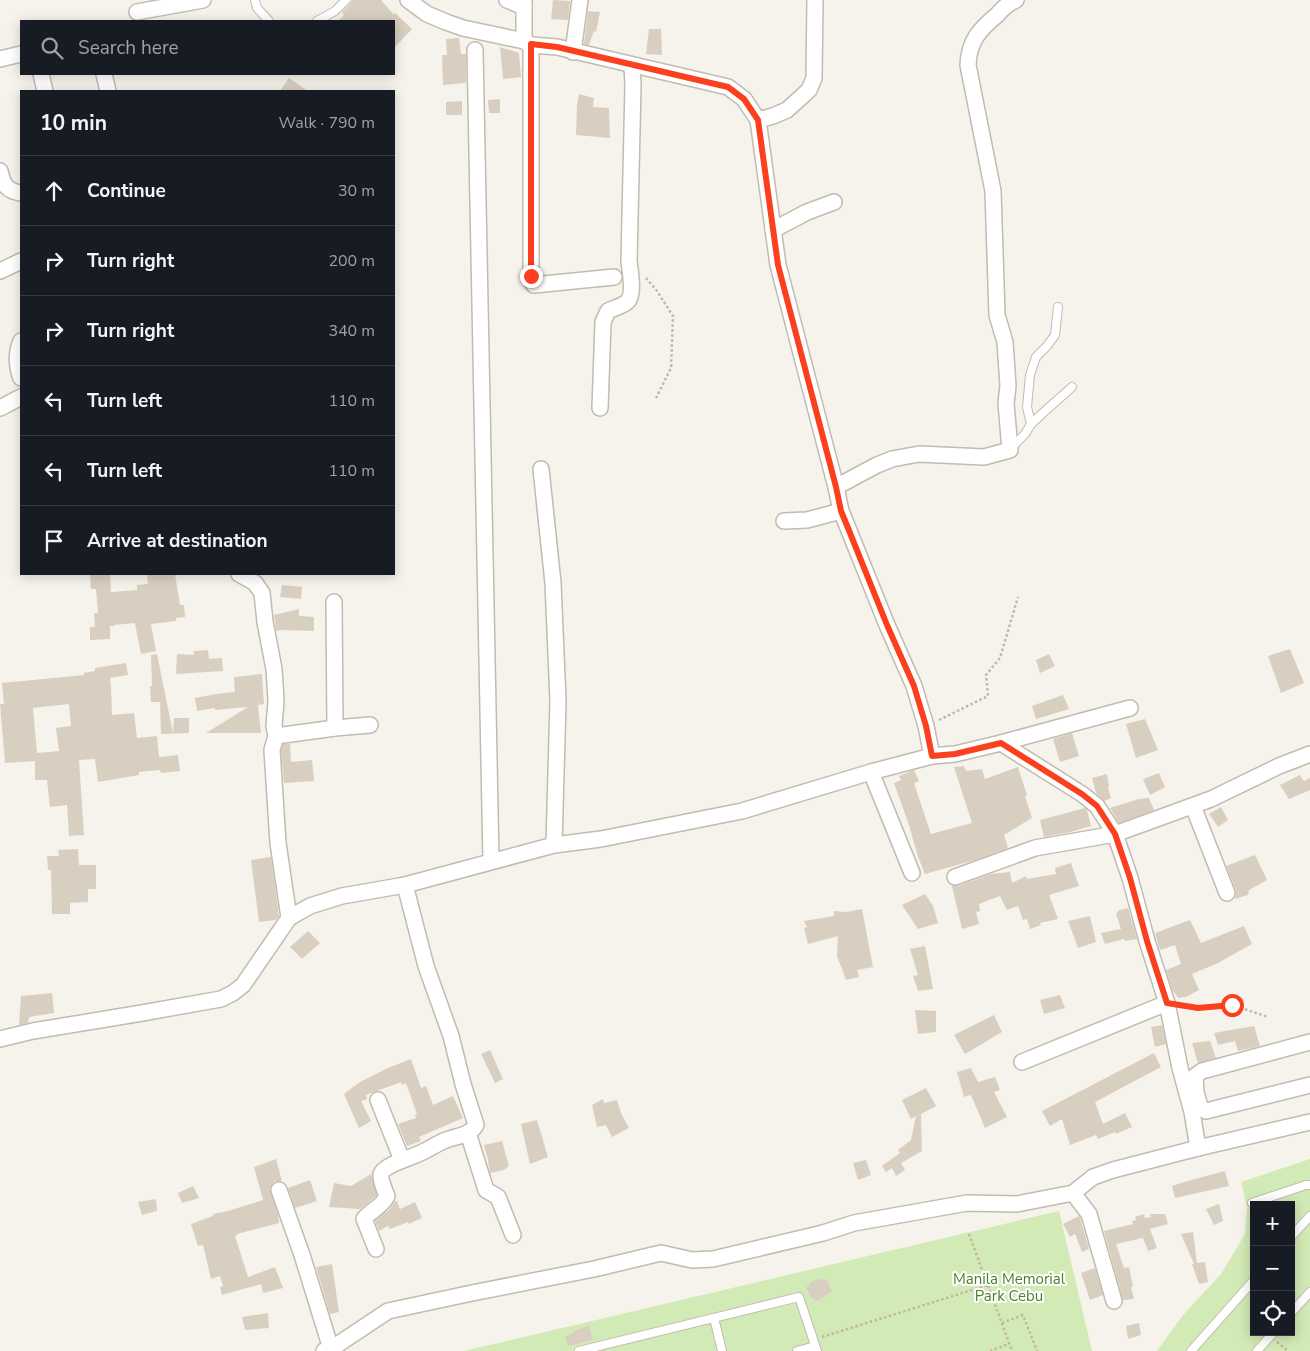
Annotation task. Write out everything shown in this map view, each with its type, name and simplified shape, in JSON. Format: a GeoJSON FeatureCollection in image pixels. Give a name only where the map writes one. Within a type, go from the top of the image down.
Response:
{"type":"FeatureCollection","features":[{"type":"Feature","properties":{"kind":"street"},"geometry":{"type":"LineString","coordinates":[[135,11],[203,0]]}},
{"type":"Feature","properties":{"kind":"street"},"geometry":{"type":"LineString","coordinates":[[408,0],[427,14],[464,28],[527,43],[557,47],[728,87],[744,99],[758,120],[778,265],[841,511],[914,686],[926,726],[932,756]]}},
{"type":"Feature","properties":{"kind":"street"},"geometry":{"type":"LineString","coordinates":[[507,0],[524,4],[527,43],[532,282],[534,285],[614,277]]}},
{"type":"Feature","properties":{"kind":"street"},"geometry":{"type":"LineString","coordinates":[[573,52],[580,0]]}},
{"type":"Feature","properties":{"kind":"street"},"geometry":{"type":"LineString","coordinates":[[758,120],[787,110],[809,90],[814,78],[815,0]]}},
{"type":"Feature","properties":{"kind":"street"},"geometry":{"type":"LineString","coordinates":[[836,487],[892,459],[919,454],[984,457],[1010,450],[1006,403],[1008,386],[1005,342],[997,314],[992,191],[968,65],[973,41],[980,30],[1016,0]]}},
{"type":"Feature","properties":{"kind":"street"},"geometry":{"type":"LineString","coordinates":[[475,50],[491,861]]}},
{"type":"Feature","properties":{"kind":"street"},"geometry":{"type":"LineString","coordinates":[[0,59],[20,54]]}},
{"type":"Feature","properties":{"kind":"street"},"geometry":{"type":"LineString","coordinates":[[600,408],[603,322],[608,310],[627,302],[632,289],[629,261],[632,66]]}},
{"type":"Feature","properties":{"kind":"street"},"geometry":{"type":"LineString","coordinates":[[40,75],[45,90]]}},
{"type":"Feature","properties":{"kind":"street"},"geometry":{"type":"LineString","coordinates":[[104,75],[108,90]]}},
{"type":"Feature","properties":{"kind":"street"},"geometry":{"type":"LineString","coordinates":[[0,172],[5,185],[11,192],[20,193]]}},
{"type":"Feature","properties":{"kind":"street"},"geometry":{"type":"LineString","coordinates":[[773,230],[807,212],[834,202]]}},
{"type":"Feature","properties":{"kind":"street"},"geometry":{"type":"LineString","coordinates":[[0,271],[20,261]]}},
{"type":"Feature","properties":{"kind":"street"},"geometry":{"type":"LineString","coordinates":[[20,344],[17,356],[20,374]]}},
{"type":"Feature","properties":{"kind":"street"},"geometry":{"type":"LineString","coordinates":[[0,408],[20,398]]}},
{"type":"Feature","properties":{"kind":"street"},"geometry":{"type":"LineString","coordinates":[[541,469],[553,583],[558,701],[554,845]]}},
{"type":"Feature","properties":{"kind":"street"},"geometry":{"type":"LineString","coordinates":[[784,521],[807,520],[841,511]]}},
{"type":"Feature","properties":{"kind":"street"},"geometry":{"type":"LineString","coordinates":[[241,575],[254,583],[262,593],[265,622],[274,669],[276,701],[274,726],[276,736],[272,750],[278,843],[289,918]]}},
{"type":"Feature","properties":{"kind":"street"},"geometry":{"type":"LineString","coordinates":[[334,602],[334,728]]}},
{"type":"Feature","properties":{"kind":"street"},"geometry":{"type":"LineString","coordinates":[[0,1039],[33,1030],[221,999],[243,985],[289,918],[310,906],[342,896],[404,884],[554,845],[601,839],[742,811],[871,772],[932,756],[955,754],[1001,743],[1130,708]]}},
{"type":"Feature","properties":{"kind":"street"},"geometry":{"type":"LineString","coordinates":[[276,736],[370,725]]}},
{"type":"Feature","properties":{"kind":"street"},"geometry":{"type":"LineString","coordinates":[[1001,743],[1082,794],[1097,806],[1115,834],[1167,1003],[1180,1068],[1192,1112],[1198,1148]]}},
{"type":"Feature","properties":{"kind":"street"},"geometry":{"type":"LineString","coordinates":[[955,877],[1035,848],[1115,834],[1211,799],[1279,766],[1310,754]]}},
{"type":"Feature","properties":{"kind":"street"},"geometry":{"type":"LineString","coordinates":[[871,772],[912,873]]}},
{"type":"Feature","properties":{"kind":"street"},"geometry":{"type":"LineString","coordinates":[[1193,806],[1226,893]]}},
{"type":"Feature","properties":{"kind":"street"},"geometry":{"type":"LineString","coordinates":[[376,1249],[364,1219],[369,1212],[384,1203],[388,1196],[382,1179],[382,1174],[385,1170],[435,1144],[459,1135],[468,1134],[476,1125],[451,1036],[426,966],[404,884]]}},
{"type":"Feature","properties":{"kind":"street"},"geometry":{"type":"LineString","coordinates":[[1022,1062],[1167,1003]]}},
{"type":"Feature","properties":{"kind":"street"},"geometry":{"type":"LineString","coordinates":[[1310,1042],[1202,1070],[1195,1076],[1196,1092],[1200,1107],[1206,1111],[1310,1085]]}},
{"type":"Feature","properties":{"kind":"street"},"geometry":{"type":"LineString","coordinates":[[378,1100],[402,1160]]}},
{"type":"Feature","properties":{"kind":"street"},"geometry":{"type":"LineString","coordinates":[[279,1190],[302,1255],[328,1350],[388,1312],[662,1253],[692,1260],[713,1259],[823,1233],[854,1223],[967,1203],[1017,1204],[1073,1194],[1093,1177],[1113,1170],[1310,1122]]}},
{"type":"Feature","properties":{"kind":"street"},"geometry":{"type":"LineString","coordinates":[[468,1134],[486,1190],[498,1197],[512,1235]]}},
{"type":"Feature","properties":{"kind":"street"},"geometry":{"type":"LineString","coordinates":[[1073,1194],[1089,1214],[1114,1301]]}},
{"type":"Feature","properties":{"kind":"lane"},"geometry":{"type":"LineString","coordinates":[[254,0],[257,8],[268,20]]}},
{"type":"Feature","properties":{"kind":"lane"},"geometry":{"type":"LineString","coordinates":[[319,20],[335,11],[346,0]]}},
{"type":"Feature","properties":{"kind":"lane"},"geometry":{"type":"LineString","coordinates":[[1031,424],[1027,407],[1030,376],[1036,357],[1055,335],[1058,307]]}},
{"type":"Feature","properties":{"kind":"lane"},"geometry":{"type":"LineString","coordinates":[[1010,450],[1025,434],[1031,424],[1072,387]]}},
{"type":"Feature","properties":{"kind":"lane"},"geometry":{"type":"LineString","coordinates":[[1270,1201],[1306,1184],[1310,1185]]}},
{"type":"Feature","properties":{"kind":"lane"},"geometry":{"type":"LineString","coordinates":[[1295,1233],[1310,1216]]}},
{"type":"Feature","properties":{"kind":"lane"},"geometry":{"type":"LineString","coordinates":[[1191,1351],[1250,1285]]}},
{"type":"Feature","properties":{"kind":"lane"},"geometry":{"type":"LineString","coordinates":[[1295,1309],[1310,1292]]}},
{"type":"Feature","properties":{"kind":"lane"},"geometry":{"type":"LineString","coordinates":[[579,1351],[799,1297],[815,1346],[797,1351]]}},
{"type":"Feature","properties":{"kind":"lane"},"geometry":{"type":"LineString","coordinates":[[714,1318],[722,1351]]}},
{"type":"Feature","properties":{"kind":"lane"},"geometry":{"type":"LineString","coordinates":[[1257,1351],[1270,1336]]}},
{"type":"Feature","properties":{"kind":"path"},"geometry":{"type":"LineString","coordinates":[[629,261],[657,291],[673,316],[671,368],[656,398]]}},
{"type":"Feature","properties":{"kind":"path"},"geometry":{"type":"LineString","coordinates":[[926,726],[988,696],[986,675],[1000,658],[1018,597]]}},
{"type":"Feature","properties":{"kind":"path"},"geometry":{"type":"LineString","coordinates":[[1167,1003],[1198,1008],[1232,1005],[1268,1016]]}},
{"type":"Feature","properties":{"kind":"path"},"geometry":{"type":"LineString","coordinates":[[969,1234],[1012,1351]]}},
{"type":"Feature","properties":{"kind":"path"},"geometry":{"type":"LineString","coordinates":[[815,1346],[988,1285]]}},
{"type":"Feature","properties":{"kind":"path"},"geometry":{"type":"LineString","coordinates":[[1002,1324],[1023,1315],[1037,1351]]}},
{"type":"Feature","properties":{"kind":"path"},"geometry":{"type":"LineString","coordinates":[[990,1351],[1009,1344]]}},
{"type":"Feature","properties":{"kind":"green space"},"geometry":{"type":"Polygon","coordinates":[[[1310,1159],[1310,1351],[1157,1351],[1183,1315],[1221,1274],[1245,1234],[1247,1208],[1241,1182],[1310,1159]]]}},
{"type":"Feature","properties":{"kind":"green space","name":"Manila Memorial Park Cebu"},"geometry":{"type":"Polygon","coordinates":[[[1059,1211],[1092,1351],[464,1351],[1059,1211]]]}},
{"type":"Feature","properties":{"kind":"building"},"geometry":{"type":"Polygon","coordinates":[[[352,0],[381,0],[394,15],[394,12],[412,29],[395,47],[395,20],[339,20],[344,15],[342,12],[352,0]]]}},
{"type":"Feature","properties":{"kind":"building"},"geometry":{"type":"Polygon","coordinates":[[[553,0],[570,1],[568,20],[551,19],[553,0]]]}},
{"type":"Feature","properties":{"kind":"building"},"geometry":{"type":"Polygon","coordinates":[[[588,11],[600,12],[596,32],[594,31],[589,45],[584,44],[588,11]]]}},
{"type":"Feature","properties":{"kind":"building"},"geometry":{"type":"Polygon","coordinates":[[[649,29],[661,29],[662,55],[646,54],[649,29]]]}},
{"type":"Feature","properties":{"kind":"building"},"geometry":{"type":"Polygon","coordinates":[[[459,38],[461,54],[466,54],[466,83],[443,85],[442,55],[447,55],[446,39],[459,38]]]}},
{"type":"Feature","properties":{"kind":"building"},"geometry":{"type":"Polygon","coordinates":[[[500,47],[519,53],[521,77],[503,79],[500,47]]]}},
{"type":"Feature","properties":{"kind":"building"},"geometry":{"type":"Polygon","coordinates":[[[289,78],[307,90],[281,90],[289,78]]]}},
{"type":"Feature","properties":{"kind":"building"},"geometry":{"type":"Polygon","coordinates":[[[579,94],[594,98],[593,107],[609,108],[610,138],[576,135],[579,94]]]}},
{"type":"Feature","properties":{"kind":"building"},"geometry":{"type":"Polygon","coordinates":[[[500,99],[500,113],[489,113],[488,100],[500,99]]]}},
{"type":"Feature","properties":{"kind":"building"},"geometry":{"type":"Polygon","coordinates":[[[462,101],[462,115],[446,115],[446,102],[462,101]]]}},
{"type":"Feature","properties":{"kind":"building"},"geometry":{"type":"Polygon","coordinates":[[[90,575],[110,575],[111,592],[137,590],[137,585],[148,584],[147,575],[175,575],[180,605],[184,605],[185,617],[176,618],[176,621],[151,624],[156,651],[141,654],[135,623],[110,626],[110,639],[90,640],[90,627],[95,627],[94,613],[98,613],[96,589],[91,589],[90,575]]]}},
{"type":"Feature","properties":{"kind":"building"},"geometry":{"type":"Polygon","coordinates":[[[282,585],[302,587],[301,599],[280,597],[282,585]]]}},
{"type":"Feature","properties":{"kind":"building"},"geometry":{"type":"Polygon","coordinates":[[[299,609],[299,616],[314,617],[314,631],[276,631],[274,615],[299,609]]]}},
{"type":"Feature","properties":{"kind":"building"},"geometry":{"type":"Polygon","coordinates":[[[1290,649],[1304,683],[1281,693],[1268,656],[1290,649]]]}},
{"type":"Feature","properties":{"kind":"building"},"geometry":{"type":"Polygon","coordinates":[[[208,650],[209,659],[222,658],[223,671],[176,674],[177,654],[194,655],[194,651],[208,650]]]}},
{"type":"Feature","properties":{"kind":"building"},"geometry":{"type":"Polygon","coordinates":[[[157,654],[173,733],[174,718],[189,718],[189,733],[161,734],[160,702],[151,702],[150,686],[152,686],[151,655],[157,654]]]}},
{"type":"Feature","properties":{"kind":"building"},"geometry":{"type":"Polygon","coordinates":[[[1049,654],[1055,666],[1040,673],[1036,660],[1049,654]]]}},
{"type":"Feature","properties":{"kind":"building"},"geometry":{"type":"Polygon","coordinates":[[[126,663],[128,675],[110,678],[112,715],[134,713],[137,738],[157,736],[159,757],[178,755],[180,771],[161,773],[160,770],[139,772],[139,775],[98,782],[95,759],[79,760],[84,835],[69,836],[67,805],[50,807],[47,780],[35,780],[35,761],[5,763],[0,704],[4,704],[2,683],[84,675],[84,673],[95,671],[95,668],[126,663]],[[69,704],[33,708],[37,753],[59,751],[56,728],[71,726],[69,704]]]}},
{"type":"Feature","properties":{"kind":"building"},"geometry":{"type":"Polygon","coordinates":[[[262,674],[264,704],[258,705],[261,733],[206,733],[248,707],[215,710],[215,708],[197,711],[195,698],[235,692],[234,677],[262,674]]]}},
{"type":"Feature","properties":{"kind":"building"},"geometry":{"type":"Polygon","coordinates":[[[1063,695],[1069,709],[1036,719],[1032,706],[1063,695]]]}},
{"type":"Feature","properties":{"kind":"building"},"geometry":{"type":"Polygon","coordinates":[[[1145,719],[1158,750],[1136,758],[1126,724],[1145,719]]]}},
{"type":"Feature","properties":{"kind":"building"},"geometry":{"type":"Polygon","coordinates":[[[1072,733],[1079,756],[1060,762],[1053,739],[1072,733]]]}},
{"type":"Feature","properties":{"kind":"building"},"geometry":{"type":"Polygon","coordinates":[[[283,744],[290,744],[291,762],[312,760],[314,781],[284,783],[281,751],[283,744]]]}},
{"type":"Feature","properties":{"kind":"building"},"geometry":{"type":"Polygon","coordinates":[[[964,766],[966,771],[982,769],[985,779],[1018,767],[1032,818],[1004,835],[1008,848],[975,860],[925,874],[894,783],[901,780],[899,776],[914,770],[919,781],[914,783],[931,834],[972,823],[954,767],[964,766]]]}},
{"type":"Feature","properties":{"kind":"building"},"geometry":{"type":"Polygon","coordinates":[[[1159,773],[1165,787],[1150,795],[1143,779],[1159,773]]]}},
{"type":"Feature","properties":{"kind":"building"},"geometry":{"type":"Polygon","coordinates":[[[1107,774],[1111,798],[1105,801],[1096,793],[1092,778],[1107,774]]]}},
{"type":"Feature","properties":{"kind":"building"},"geometry":{"type":"Polygon","coordinates":[[[1300,775],[1304,781],[1310,778],[1310,790],[1289,799],[1280,785],[1300,775]]]}},
{"type":"Feature","properties":{"kind":"building"},"geometry":{"type":"Polygon","coordinates":[[[1149,798],[1154,810],[1119,823],[1110,808],[1139,799],[1149,798]]]}},
{"type":"Feature","properties":{"kind":"building"},"geometry":{"type":"Polygon","coordinates":[[[1221,807],[1228,820],[1218,827],[1209,814],[1221,807]]]}},
{"type":"Feature","properties":{"kind":"building"},"geometry":{"type":"Polygon","coordinates":[[[1085,808],[1091,826],[1044,837],[1040,820],[1085,808]]]}},
{"type":"Feature","properties":{"kind":"building"},"geometry":{"type":"Polygon","coordinates":[[[78,849],[79,865],[96,865],[96,889],[88,889],[88,902],[70,903],[70,914],[52,914],[51,870],[48,870],[47,856],[59,856],[58,850],[78,849]]]}},
{"type":"Feature","properties":{"kind":"building"},"geometry":{"type":"Polygon","coordinates":[[[1255,855],[1267,880],[1249,890],[1248,895],[1235,899],[1236,890],[1226,866],[1255,855]]]}},
{"type":"Feature","properties":{"kind":"building"},"geometry":{"type":"Polygon","coordinates":[[[271,857],[279,916],[276,920],[259,922],[251,860],[271,857]]]}},
{"type":"Feature","properties":{"kind":"building"},"geometry":{"type":"Polygon","coordinates":[[[1071,863],[1079,886],[1049,895],[1058,919],[1040,923],[1041,925],[1030,929],[1027,919],[1023,920],[1018,906],[1007,910],[1000,896],[979,904],[980,911],[976,912],[979,924],[962,929],[952,886],[958,886],[991,874],[1010,872],[1012,883],[1026,876],[1027,879],[1056,874],[1055,868],[1071,863]]]}},
{"type":"Feature","properties":{"kind":"building"},"geometry":{"type":"Polygon","coordinates":[[[925,894],[933,906],[938,923],[918,929],[902,905],[925,894]]]}},
{"type":"Feature","properties":{"kind":"building"},"geometry":{"type":"Polygon","coordinates":[[[1128,908],[1137,939],[1125,941],[1124,939],[1105,944],[1101,933],[1121,929],[1116,914],[1119,910],[1128,908]]]}},
{"type":"Feature","properties":{"kind":"building"},"geometry":{"type":"Polygon","coordinates":[[[862,909],[873,967],[857,970],[859,977],[846,980],[837,956],[838,936],[808,944],[804,928],[807,927],[804,921],[834,916],[834,911],[846,912],[862,909]]]}},
{"type":"Feature","properties":{"kind":"building"},"geometry":{"type":"Polygon","coordinates":[[[1090,916],[1096,942],[1078,948],[1068,921],[1090,916]]]}},
{"type":"Feature","properties":{"kind":"building"},"geometry":{"type":"Polygon","coordinates":[[[1190,920],[1201,943],[1244,926],[1252,944],[1218,963],[1192,974],[1199,990],[1186,997],[1178,998],[1172,989],[1166,970],[1181,964],[1175,945],[1160,950],[1155,933],[1190,920]]]}},
{"type":"Feature","properties":{"kind":"building"},"geometry":{"type":"Polygon","coordinates":[[[308,931],[320,943],[302,959],[290,947],[308,931]]]}},
{"type":"Feature","properties":{"kind":"building"},"geometry":{"type":"Polygon","coordinates":[[[925,946],[933,989],[918,991],[913,976],[918,975],[910,949],[925,946]]]}},
{"type":"Feature","properties":{"kind":"building"},"geometry":{"type":"Polygon","coordinates":[[[52,993],[54,1013],[29,1017],[28,1023],[19,1025],[21,996],[52,993]]]}},
{"type":"Feature","properties":{"kind":"building"},"geometry":{"type":"Polygon","coordinates":[[[1060,995],[1065,1008],[1044,1014],[1040,1000],[1060,995]]]}},
{"type":"Feature","properties":{"kind":"building"},"geometry":{"type":"Polygon","coordinates":[[[915,1010],[936,1011],[936,1032],[918,1034],[915,1010]]]}},
{"type":"Feature","properties":{"kind":"building"},"geometry":{"type":"Polygon","coordinates":[[[994,1015],[1002,1032],[965,1054],[954,1035],[994,1015]]]}},
{"type":"Feature","properties":{"kind":"building"},"geometry":{"type":"Polygon","coordinates":[[[1162,1025],[1166,1044],[1155,1047],[1151,1027],[1162,1025]]]}},
{"type":"Feature","properties":{"kind":"building"},"geometry":{"type":"Polygon","coordinates":[[[1254,1026],[1260,1046],[1238,1051],[1235,1041],[1218,1045],[1214,1033],[1254,1026]]]}},
{"type":"Feature","properties":{"kind":"building"},"geometry":{"type":"Polygon","coordinates":[[[1210,1041],[1216,1058],[1198,1063],[1192,1043],[1210,1041]]]}},
{"type":"Feature","properties":{"kind":"building"},"geometry":{"type":"Polygon","coordinates":[[[490,1050],[503,1079],[495,1083],[481,1054],[490,1050]]]}},
{"type":"Feature","properties":{"kind":"building"},"geometry":{"type":"Polygon","coordinates":[[[1154,1053],[1161,1067],[1095,1102],[1103,1124],[1125,1113],[1132,1127],[1098,1139],[1096,1135],[1070,1145],[1062,1119],[1050,1126],[1042,1111],[1154,1053]]]}},
{"type":"Feature","properties":{"kind":"building"},"geometry":{"type":"Polygon","coordinates":[[[411,1059],[421,1088],[426,1086],[433,1105],[453,1096],[463,1118],[419,1137],[421,1141],[407,1146],[398,1124],[416,1118],[415,1115],[417,1114],[406,1083],[402,1085],[401,1082],[366,1095],[367,1099],[361,1101],[371,1121],[359,1128],[344,1094],[360,1082],[411,1059]]]}},
{"type":"Feature","properties":{"kind":"building"},"geometry":{"type":"Polygon","coordinates":[[[971,1068],[978,1082],[995,1077],[1000,1090],[994,1092],[1007,1117],[985,1128],[971,1095],[964,1097],[957,1072],[971,1068]]]}},
{"type":"Feature","properties":{"kind":"building"},"geometry":{"type":"Polygon","coordinates":[[[926,1088],[936,1106],[921,1114],[922,1151],[901,1163],[905,1170],[896,1176],[892,1168],[886,1172],[882,1166],[900,1153],[898,1150],[911,1140],[916,1116],[911,1119],[902,1100],[926,1088]]]}},
{"type":"Feature","properties":{"kind":"building"},"geometry":{"type":"Polygon","coordinates":[[[603,1099],[604,1103],[617,1100],[629,1128],[612,1137],[606,1125],[597,1127],[592,1105],[603,1099]]]}},
{"type":"Feature","properties":{"kind":"building"},"geometry":{"type":"Polygon","coordinates":[[[537,1120],[548,1157],[530,1164],[521,1124],[537,1120]]]}},
{"type":"Feature","properties":{"kind":"building"},"geometry":{"type":"Polygon","coordinates":[[[502,1141],[509,1166],[504,1170],[490,1173],[484,1145],[502,1141]]]}},
{"type":"Feature","properties":{"kind":"building"},"geometry":{"type":"Polygon","coordinates":[[[276,1159],[282,1181],[275,1181],[270,1189],[279,1223],[235,1236],[248,1277],[275,1267],[283,1288],[263,1293],[261,1284],[222,1295],[220,1287],[223,1286],[220,1276],[211,1279],[203,1245],[198,1246],[191,1224],[213,1216],[213,1214],[263,1200],[254,1167],[276,1159]]]}},
{"type":"Feature","properties":{"kind":"building"},"geometry":{"type":"Polygon","coordinates":[[[866,1160],[871,1175],[858,1180],[853,1163],[866,1160]]]}},
{"type":"Feature","properties":{"kind":"building"},"geometry":{"type":"Polygon","coordinates":[[[1225,1171],[1229,1186],[1175,1198],[1172,1186],[1225,1171]]]}},
{"type":"Feature","properties":{"kind":"building"},"geometry":{"type":"Polygon","coordinates":[[[371,1174],[377,1195],[360,1209],[329,1207],[334,1183],[351,1186],[371,1174]]]}},
{"type":"Feature","properties":{"kind":"building"},"geometry":{"type":"Polygon","coordinates":[[[310,1180],[317,1201],[295,1208],[288,1188],[310,1180]]]}},
{"type":"Feature","properties":{"kind":"building"},"geometry":{"type":"Polygon","coordinates":[[[193,1186],[199,1198],[182,1203],[178,1193],[193,1186]]]}},
{"type":"Feature","properties":{"kind":"building"},"geometry":{"type":"Polygon","coordinates":[[[156,1199],[157,1211],[142,1215],[138,1202],[156,1199]]]}},
{"type":"Feature","properties":{"kind":"building"},"geometry":{"type":"Polygon","coordinates":[[[397,1201],[400,1209],[415,1202],[422,1218],[390,1229],[388,1226],[379,1231],[375,1221],[389,1210],[397,1201]]]}},
{"type":"Feature","properties":{"kind":"building"},"geometry":{"type":"Polygon","coordinates":[[[1219,1204],[1223,1221],[1214,1225],[1206,1209],[1219,1204]]]}},
{"type":"Feature","properties":{"kind":"building"},"geometry":{"type":"Polygon","coordinates":[[[1144,1214],[1145,1218],[1151,1217],[1150,1214],[1165,1214],[1168,1224],[1150,1229],[1157,1248],[1148,1251],[1143,1238],[1116,1244],[1124,1268],[1129,1267],[1133,1287],[1131,1287],[1134,1299],[1123,1300],[1104,1231],[1133,1224],[1132,1221],[1136,1220],[1135,1217],[1144,1214]]]}},
{"type":"Feature","properties":{"kind":"building"},"geometry":{"type":"Polygon","coordinates":[[[1079,1216],[1089,1249],[1082,1252],[1075,1234],[1070,1237],[1063,1224],[1079,1216]]]}},
{"type":"Feature","properties":{"kind":"building"},"geometry":{"type":"Polygon","coordinates":[[[1193,1232],[1197,1263],[1205,1262],[1208,1282],[1199,1284],[1192,1264],[1194,1264],[1181,1234],[1193,1232]]]}},
{"type":"Feature","properties":{"kind":"building"},"geometry":{"type":"Polygon","coordinates":[[[332,1264],[339,1312],[330,1314],[316,1267],[332,1264]]]}},
{"type":"Feature","properties":{"kind":"building"},"geometry":{"type":"Polygon","coordinates":[[[1095,1268],[1103,1295],[1090,1300],[1081,1273],[1095,1268]]]}},
{"type":"Feature","properties":{"kind":"building"},"geometry":{"type":"Polygon","coordinates":[[[820,1279],[827,1280],[832,1291],[818,1301],[811,1298],[806,1288],[811,1282],[820,1279]]]}},
{"type":"Feature","properties":{"kind":"building"},"geometry":{"type":"Polygon","coordinates":[[[268,1313],[269,1328],[245,1330],[242,1317],[268,1313]]]}},
{"type":"Feature","properties":{"kind":"building"},"geometry":{"type":"Polygon","coordinates":[[[1139,1323],[1141,1335],[1128,1339],[1126,1326],[1139,1323]]]}},
{"type":"Feature","properties":{"kind":"building"},"geometry":{"type":"Polygon","coordinates":[[[589,1326],[593,1340],[568,1346],[565,1337],[575,1330],[589,1326]]]}},
{"type":"Feature","properties":{"kind":"route"},"geometry":{"type":"LineString","coordinates":[[531,276],[531,44],[557,47],[728,87],[744,99],[758,120],[778,265],[841,511],[914,686],[926,726],[932,756],[955,754],[1001,743],[1082,794],[1097,806],[1115,834],[1167,1003],[1198,1008],[1232,1005]]}}]}
